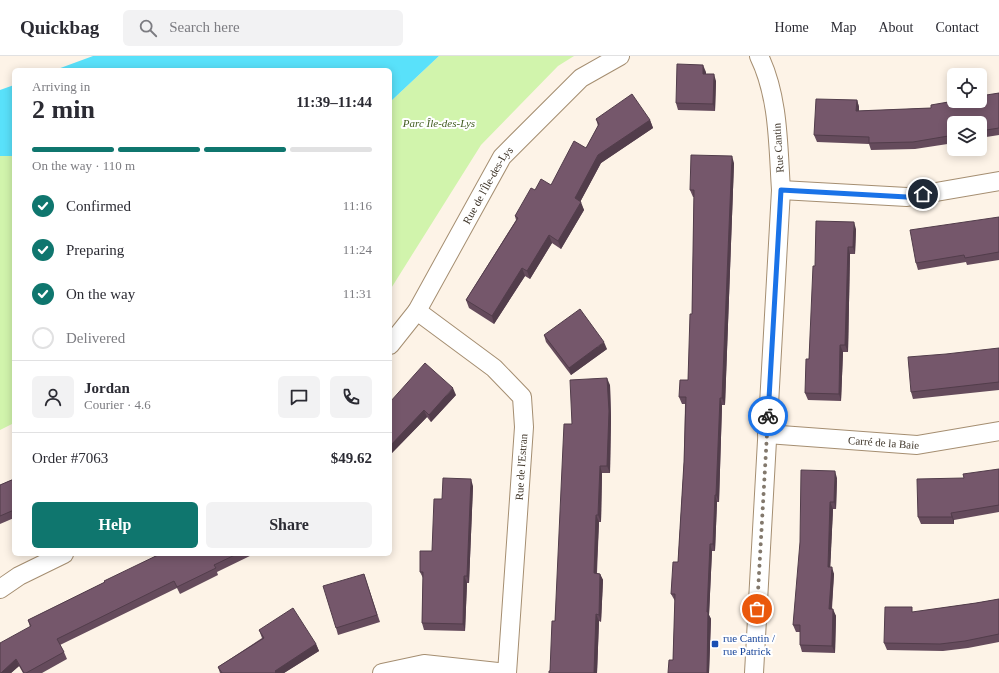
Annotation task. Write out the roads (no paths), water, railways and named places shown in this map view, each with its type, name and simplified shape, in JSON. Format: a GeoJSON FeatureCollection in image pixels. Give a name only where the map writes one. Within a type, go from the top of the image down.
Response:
{"type":"FeatureCollection","features":[{"type":"Feature","properties":{"kind":"street","name":"Rue de l'Île-des-Lys"},"geometry":{"type":"LineString","coordinates":[[392,342],[417,311],[502,157],[581,78],[620,56]]}},
{"type":"Feature","properties":{"kind":"street","name":"Rue Cantin"},"geometry":{"type":"LineString","coordinates":[[754,673],[781,190],[777,119],[765,68],[759,56]]}},
{"type":"Feature","properties":{"kind":"street"},"geometry":{"type":"LineString","coordinates":[[781,190],[907,197],[999,181]]}},
{"type":"Feature","properties":{"kind":"street","name":"Rue de l'Estran"},"geometry":{"type":"LineString","coordinates":[[417,311],[494,368],[522,397],[524,427],[507,673]]}},
{"type":"Feature","properties":{"kind":"street","name":"Carré de la Baie"},"geometry":{"type":"LineString","coordinates":[[767,434],[917,445],[999,431]]}},
{"type":"Feature","properties":{"kind":"street"},"geometry":{"type":"LineString","coordinates":[[0,589],[19,576],[60,556]]}},
{"type":"Feature","properties":{"kind":"street"},"geometry":{"type":"LineString","coordinates":[[382,673],[424,664],[507,673]]}},
{"type":"Feature","properties":{"kind":"water"},"geometry":{"type":"Polygon","coordinates":[[[93,56],[439,56],[392,100],[392,68],[60,68],[93,56]]]}},
{"type":"Feature","properties":{"kind":"water"},"geometry":{"type":"Polygon","coordinates":[[[12,86],[12,156],[0,156],[0,90],[12,86]]]}},
{"type":"Feature","properties":{"kind":"place","name":"rue Cantin / rue Patrick"},"geometry":{"type":"Point","coordinates":[715,644]}},
{"type":"Feature","properties":{"kind":"park label","name":"Parc Île-des-Lys"},"geometry":{"type":"Point","coordinates":[439,123]}}]}
